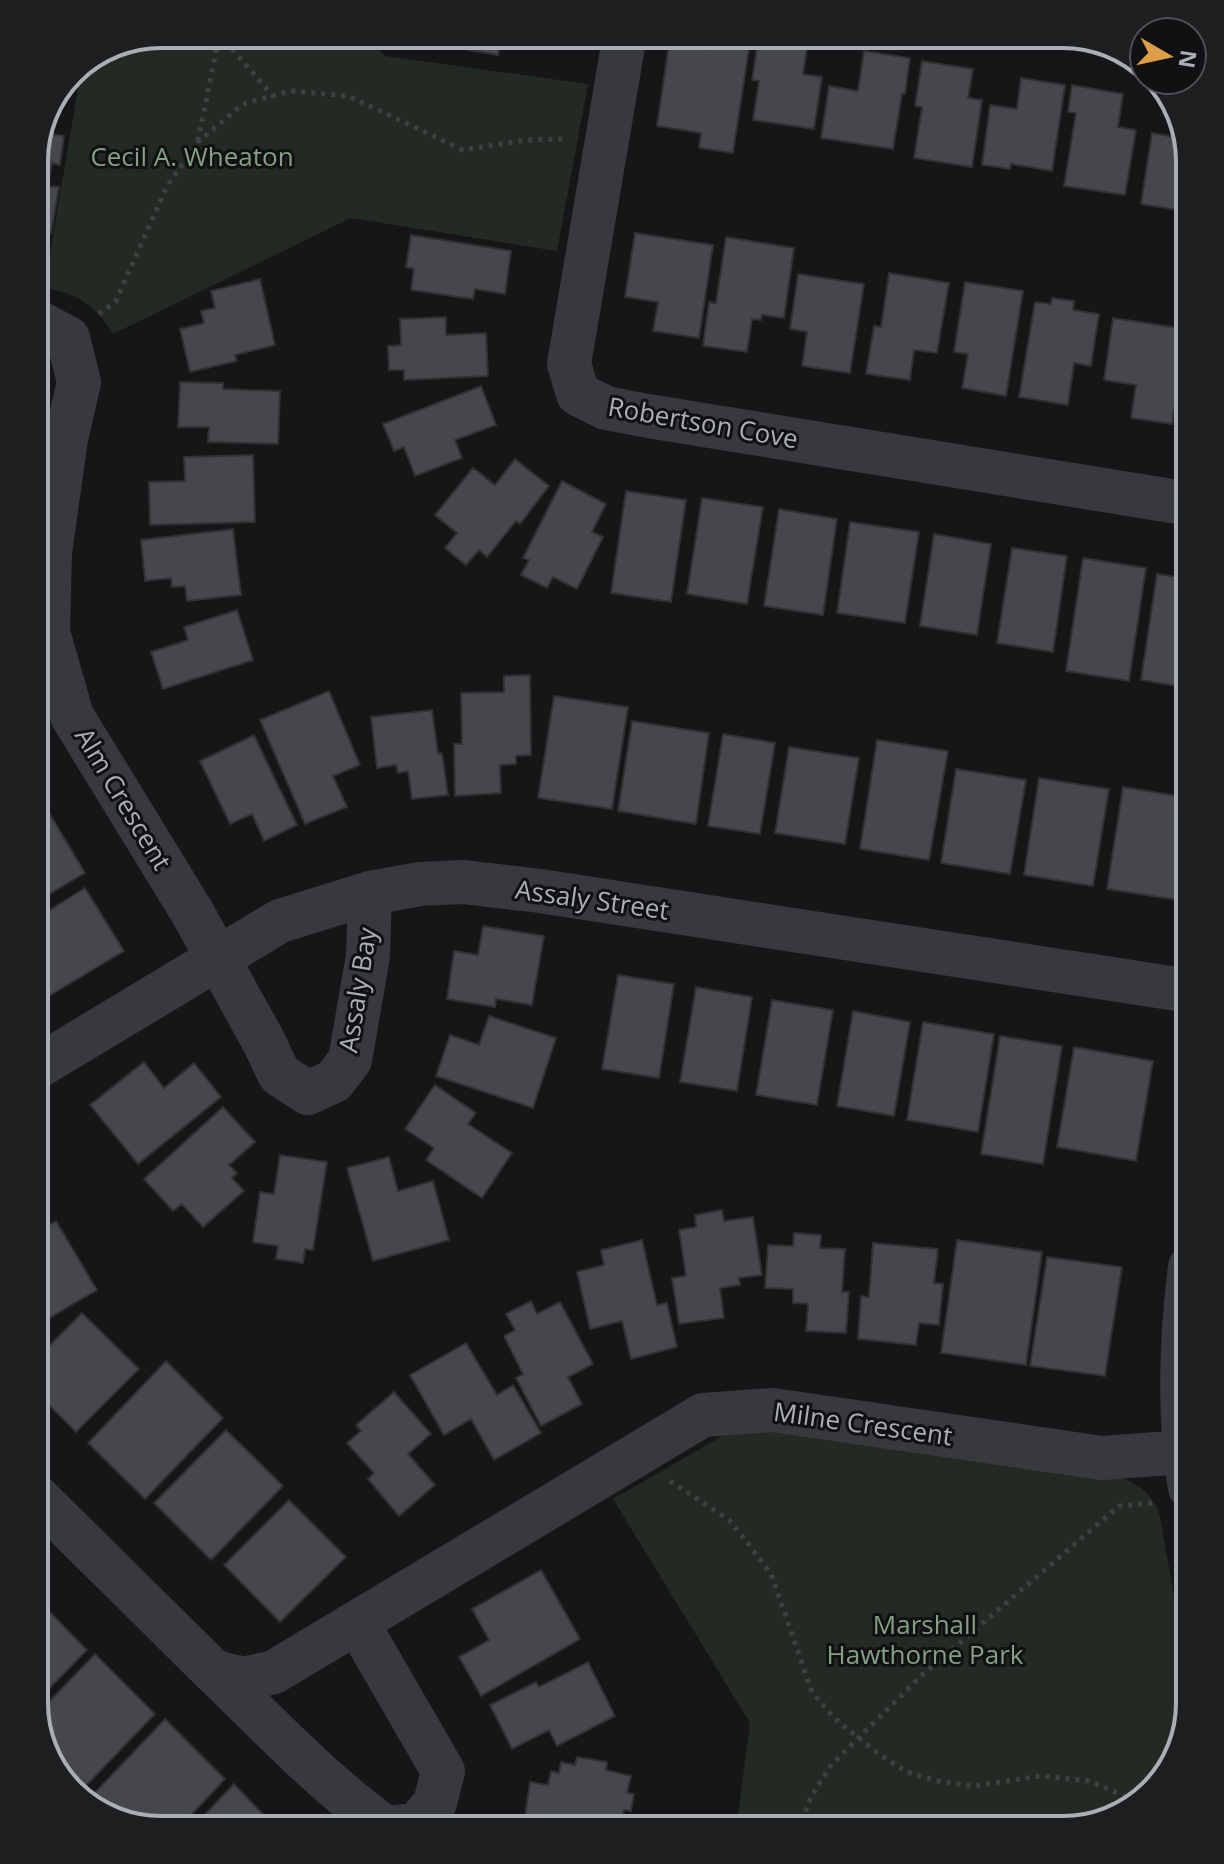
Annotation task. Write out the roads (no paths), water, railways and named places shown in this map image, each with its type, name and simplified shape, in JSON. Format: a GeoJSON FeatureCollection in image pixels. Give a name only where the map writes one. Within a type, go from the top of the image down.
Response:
{"type":"FeatureCollection","features":[{"type":"Feature","properties":{"kind":"street","name":"Robertson Cove"},"geometry":{"type":"LineString","coordinates":[[623,48],[569,364],[578,394],[606,408],[648,416],[1176,502]]}},
{"type":"Feature","properties":{"kind":"street","name":"Alm Crescent"},"geometry":{"type":"LineString","coordinates":[[48,327],[68,338],[79,382],[66,439],[50,552],[48,632],[72,716],[218,959]]}},
{"type":"Feature","properties":{"kind":"street","name":"Assaly Street"},"geometry":{"type":"LineString","coordinates":[[48,1061],[280,921],[370,893],[420,884],[478,883],[1176,989]]}},
{"type":"Feature","properties":{"kind":"street","name":"Assaly Bay"},"geometry":{"type":"LineString","coordinates":[[218,959],[279,1074],[308,1093],[334,1081],[350,1060],[368,956],[370,893]]}},
{"type":"Feature","properties":{"kind":"street","name":"Milne Crescent"},"geometry":{"type":"LineString","coordinates":[[214,1672],[244,1679],[274,1672],[703,1415],[773,1410],[1102,1458],[1176,1479]]}},
{"type":"Feature","properties":{"kind":"street"},"geometry":{"type":"LineString","coordinates":[[48,1508],[333,1787],[369,1816]]}},
{"type":"Feature","properties":{"kind":"street"},"geometry":{"type":"LineString","coordinates":[[358,1624],[443,1771],[435,1803],[424,1816]]}},
{"type":"Feature","properties":{"kind":"park label","name":"Cecil A. Wheaton"},"geometry":{"type":"Point","coordinates":[192,157]}},
{"type":"Feature","properties":{"kind":"park label","name":"Marshall Hawthorne Park"},"geometry":{"type":"Point","coordinates":[925,1640]}}]}
